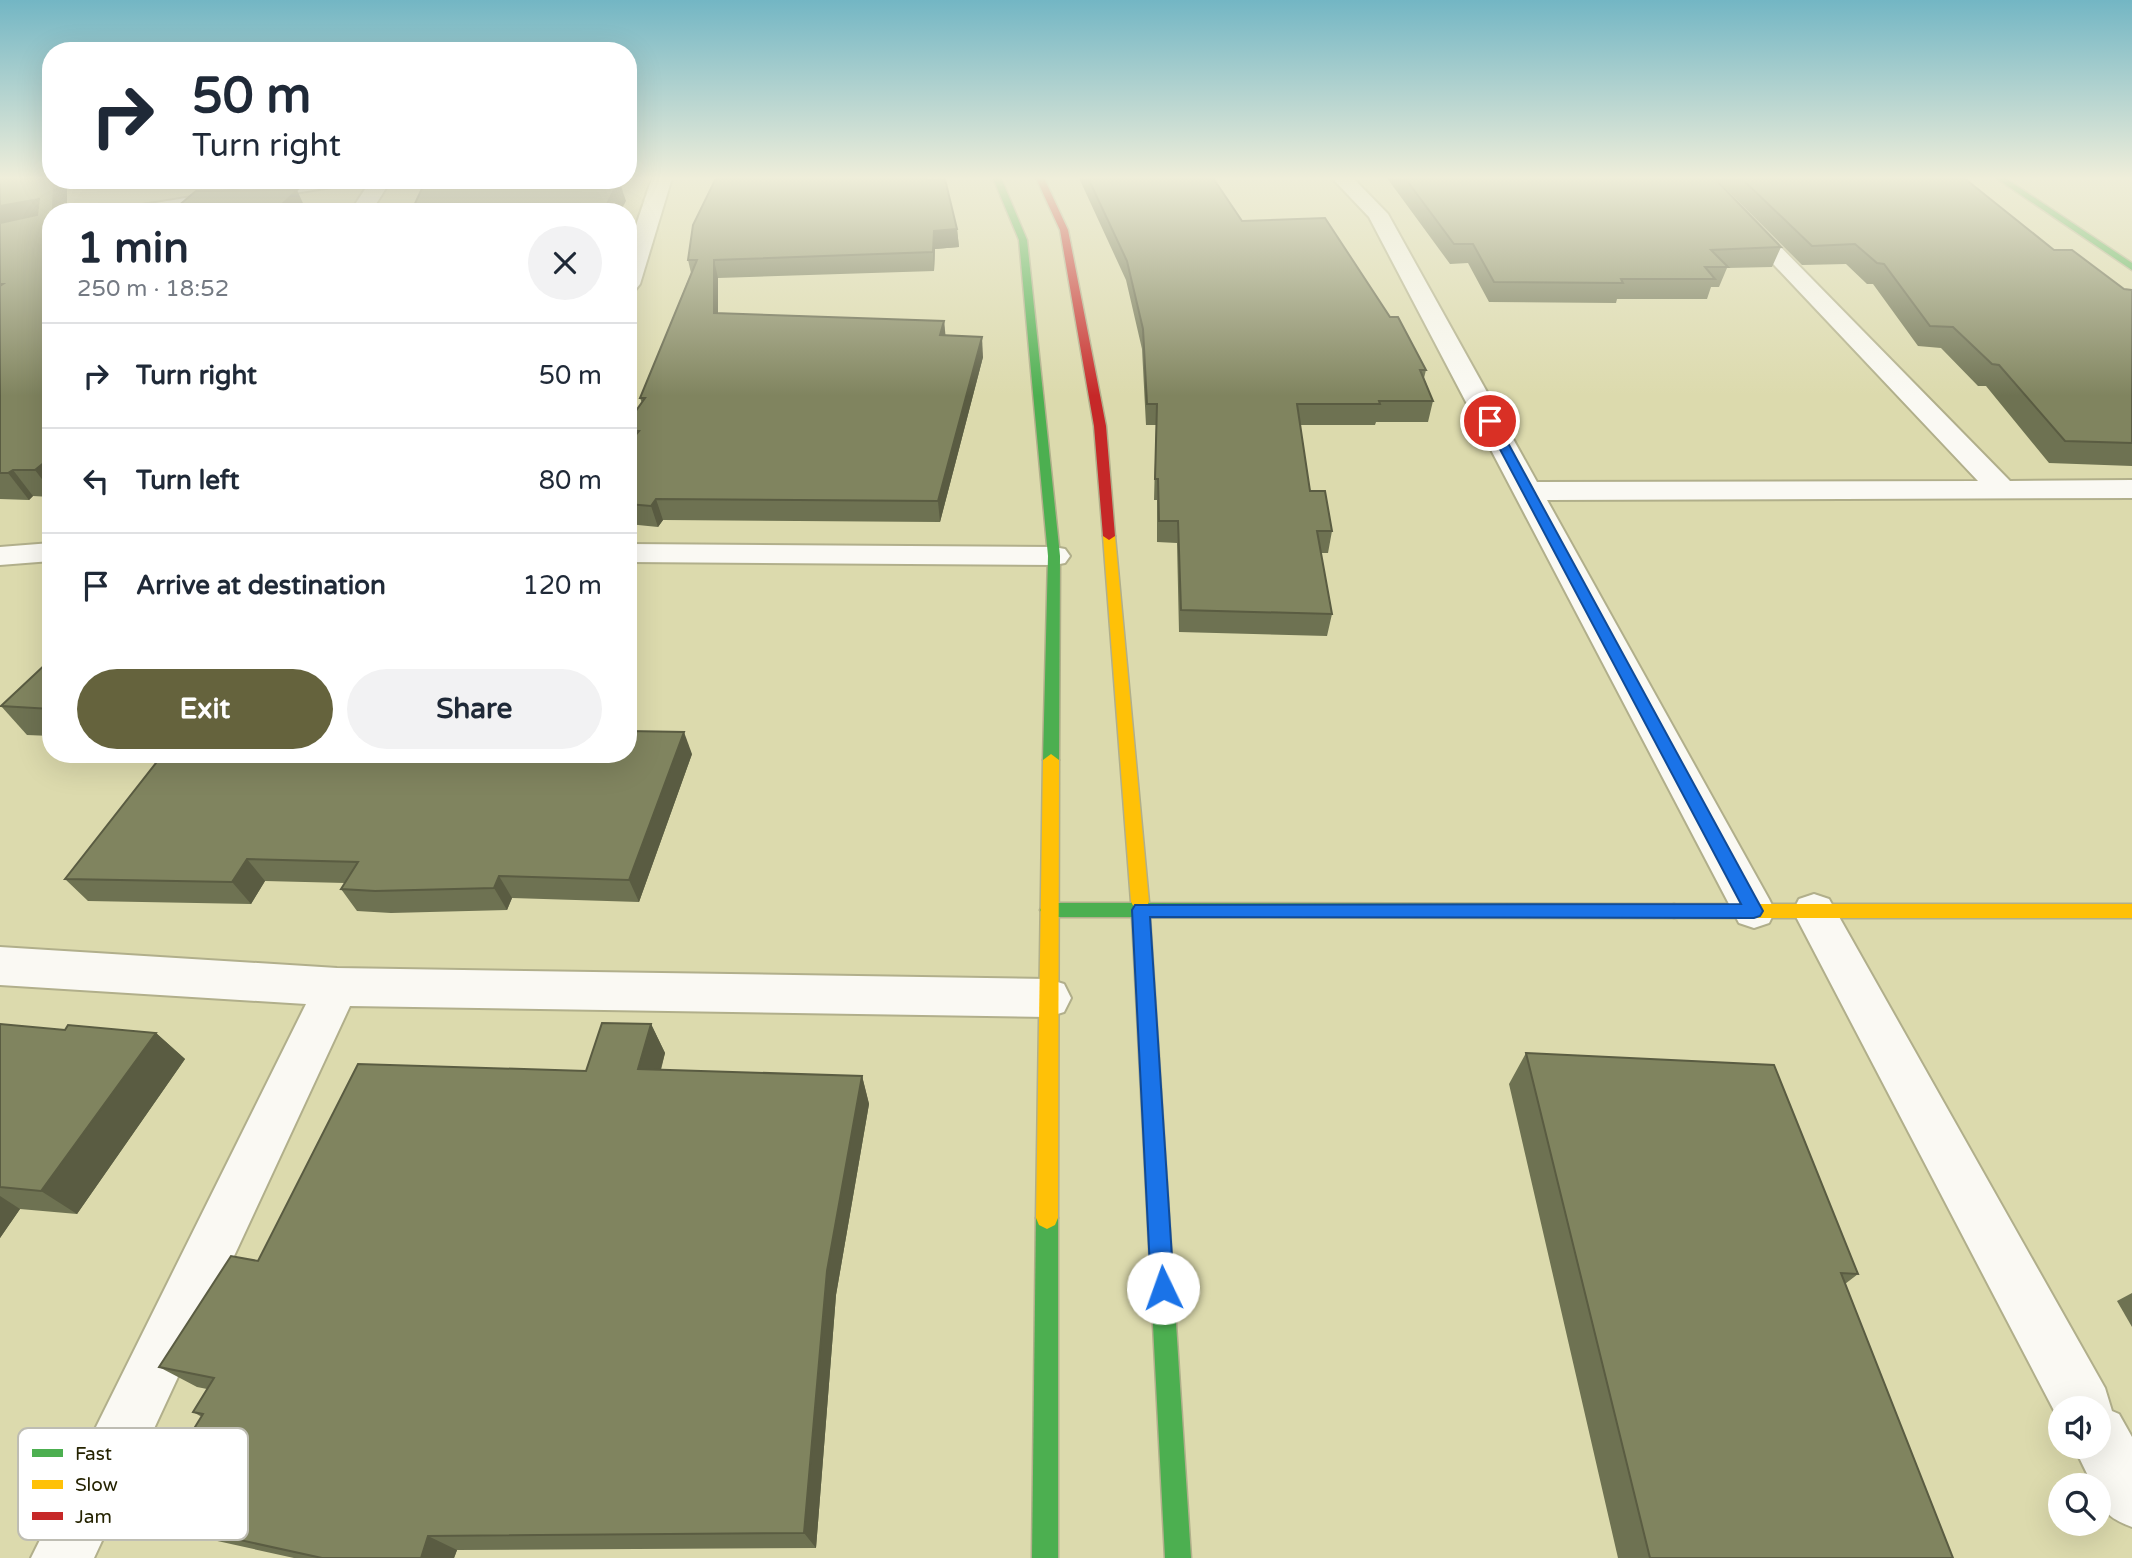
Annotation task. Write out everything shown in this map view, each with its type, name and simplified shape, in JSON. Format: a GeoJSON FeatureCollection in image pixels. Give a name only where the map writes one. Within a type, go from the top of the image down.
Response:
{"type":"FeatureCollection","features":[{"type":"Feature","properties":{"kind":"street"},"geometry":{"type":"LineString","coordinates":[[1024,251],[1054,556],[1045,1558]]}},
{"type":"Feature","properties":{"kind":"street"},"geometry":{"type":"LineString","coordinates":[[1068,251],[1100,426],[1141,910],[1178,1558]]}},
{"type":"Feature","properties":{"kind":"street"},"geometry":{"type":"LineString","coordinates":[[1398,251],[1754,911]]}},
{"type":"Feature","properties":{"kind":"street"},"geometry":{"type":"LineString","coordinates":[[1772,251],[2003,489]]}},
{"type":"Feature","properties":{"kind":"street"},"geometry":{"type":"LineString","coordinates":[[2108,251],[2132,267]]}},
{"type":"Feature","properties":{"kind":"street"},"geometry":{"type":"LineString","coordinates":[[1528,491],[2132,489]]}},
{"type":"Feature","properties":{"kind":"street"},"geometry":{"type":"LineString","coordinates":[[0,556],[42,553]]}},
{"type":"Feature","properties":{"kind":"street"},"geometry":{"type":"LineString","coordinates":[[637,553],[1054,556]]}},
{"type":"Feature","properties":{"kind":"street"},"geometry":{"type":"LineString","coordinates":[[1049,910],[2132,911]]}},
{"type":"Feature","properties":{"kind":"street"},"geometry":{"type":"LineString","coordinates":[[1814,911],[2077,1396]]}},
{"type":"Feature","properties":{"kind":"street"},"geometry":{"type":"LineString","coordinates":[[0,966],[337,987],[1048,998]]}},
{"type":"Feature","properties":{"kind":"street"},"geometry":{"type":"LineString","coordinates":[[125,1428],[337,987]]}},
{"type":"Feature","properties":{"kind":"street"},"geometry":{"type":"LineString","coordinates":[[2111,1459],[2132,1497]]}},
{"type":"Feature","properties":{"kind":"street"},"geometry":{"type":"LineString","coordinates":[[62,1558],[71,1540]]}},
{"type":"Feature","properties":{"kind":"building"},"geometry":{"type":"Polygon","coordinates":[[[0,251],[42,251],[42,464],[35,470],[0,473],[0,286],[3,284],[0,284],[0,251]]]}},
{"type":"Feature","properties":{"kind":"building"},"geometry":{"type":"Polygon","coordinates":[[[689,251],[933,251],[714,260],[714,313],[944,321],[940,335],[982,337],[938,501],[656,499],[651,506],[637,505],[637,409],[645,398],[640,398],[697,260],[688,260],[689,251]]]}},
{"type":"Feature","properties":{"kind":"building"},"geometry":{"type":"Polygon","coordinates":[[[1122,251],[1346,251],[1390,317],[1398,317],[1426,370],[1420,370],[1433,401],[1297,404],[1310,491],[1325,491],[1332,531],[1317,531],[1332,614],[1181,610],[1178,521],[1159,521],[1158,479],[1155,479],[1157,404],[1147,404],[1143,329],[1122,251]]]}},
{"type":"Feature","properties":{"kind":"building"},"geometry":{"type":"Polygon","coordinates":[[[1477,251],[1712,251],[1728,267],[1705,267],[1715,279],[1621,279],[1623,283],[1494,282],[1477,251]]]}},
{"type":"Feature","properties":{"kind":"building"},"geometry":{"type":"Polygon","coordinates":[[[1863,251],[2073,251],[2124,289],[2132,290],[2132,443],[2065,441],[1999,365],[1992,364],[1953,327],[1930,326],[1884,264],[1877,263],[1863,251]]]}},
{"type":"Feature","properties":{"kind":"building"},"geometry":{"type":"Polygon","coordinates":[[[42,667],[42,708],[1,706],[42,667]]]}},
{"type":"Feature","properties":{"kind":"building"},"geometry":{"type":"Polygon","coordinates":[[[637,731],[684,732],[629,880],[499,876],[494,888],[375,891],[341,889],[358,862],[247,859],[232,882],[65,879],[156,763],[637,763],[637,731]]]}},
{"type":"Feature","properties":{"kind":"building"},"geometry":{"type":"Polygon","coordinates":[[[602,1023],[651,1024],[638,1069],[862,1076],[827,1271],[804,1533],[428,1536],[421,1558],[322,1558],[240,1540],[248,1540],[248,1428],[194,1428],[203,1414],[193,1412],[214,1378],[159,1367],[231,1256],[258,1261],[358,1064],[586,1071],[602,1023]]]}},
{"type":"Feature","properties":{"kind":"building"},"geometry":{"type":"Polygon","coordinates":[[[0,1024],[65,1030],[68,1025],[156,1033],[41,1191],[0,1187],[0,1024]]]}},
{"type":"Feature","properties":{"kind":"building"},"geometry":{"type":"Polygon","coordinates":[[[1526,1053],[1774,1065],[1858,1274],[1841,1273],[1953,1558],[1650,1558],[1526,1053]]]}},
{"type":"Feature","properties":{"kind":"traffic: fast"},"geometry":{"type":"LineString","coordinates":[[1024,251],[1054,556],[1051,760]]}},
{"type":"Feature","properties":{"kind":"traffic: fast"},"geometry":{"type":"LineString","coordinates":[[2108,251],[2132,267]]}},
{"type":"Feature","properties":{"kind":"traffic: fast"},"geometry":{"type":"LineString","coordinates":[[1140,902],[1178,1558]]}},
{"type":"Feature","properties":{"kind":"traffic: fast"},"geometry":{"type":"LineString","coordinates":[[1049,910],[1674,911]]}},
{"type":"Feature","properties":{"kind":"traffic: fast"},"geometry":{"type":"LineString","coordinates":[[1045,1558],[1047,1218]]}},
{"type":"Feature","properties":{"kind":"traffic: slow"},"geometry":{"type":"LineString","coordinates":[[1109,536],[1140,902]]}},
{"type":"Feature","properties":{"kind":"traffic: slow"},"geometry":{"type":"LineString","coordinates":[[1047,1218],[1051,760]]}},
{"type":"Feature","properties":{"kind":"traffic: slow"},"geometry":{"type":"LineString","coordinates":[[1674,911],[2132,911]]}},
{"type":"Feature","properties":{"kind":"traffic: jam"},"geometry":{"type":"LineString","coordinates":[[1068,251],[1100,426],[1109,536]]}},
{"type":"Feature","properties":{"kind":"route"},"geometry":{"type":"LineString","coordinates":[[1163,1288],[1141,910],[1754,911],[1490,421]]}}]}
